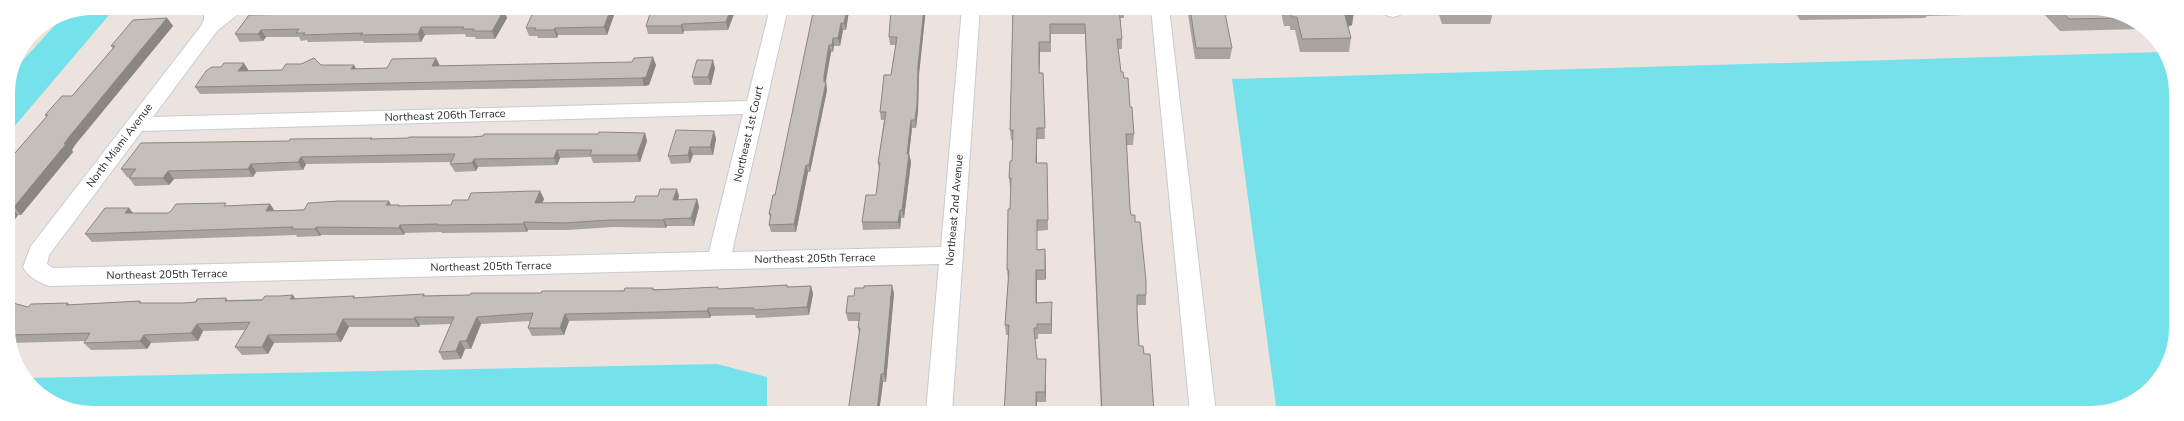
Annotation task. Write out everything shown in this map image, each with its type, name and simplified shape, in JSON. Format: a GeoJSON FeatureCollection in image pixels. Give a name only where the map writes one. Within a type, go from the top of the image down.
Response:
{"type":"FeatureCollection","features":[{"type":"Feature","properties":{"kind":"street","name":"North Miami Avenue"},"geometry":{"type":"LineString","coordinates":[[34,267],[38,252],[135,124],[211,15]]}},
{"type":"Feature","properties":{"kind":"street","name":"Northeast 1st Court"},"geometry":{"type":"LineString","coordinates":[[718,261],[777,15]]}},
{"type":"Feature","properties":{"kind":"street","name":"Northeast 2nd Avenue"},"geometry":{"type":"LineString","coordinates":[[939,406],[969,15]]}},
{"type":"Feature","properties":{"kind":"street"},"geometry":{"type":"LineString","coordinates":[[1161,15],[1202,406]]}},
{"type":"Feature","properties":{"kind":"street","name":"Northeast 206th Terrace"},"geometry":{"type":"LineString","coordinates":[[135,124],[755,106]]}},
{"type":"Feature","properties":{"kind":"street","name":"Northeast 205th Terrace"},"geometry":{"type":"LineString","coordinates":[[34,267],[49,277],[951,255]]}},
{"type":"Feature","properties":{"kind":"water"},"geometry":{"type":"Polygon","coordinates":[[[88,15],[109,15],[15,126],[16,83],[22,62],[56,24],[73,18],[88,15]]]}},
{"type":"Feature","properties":{"kind":"water"},"geometry":{"type":"Polygon","coordinates":[[[2158,52],[2165,68],[2169,93],[2169,328],[2165,353],[2150,379],[2130,396],[2111,403],[2091,406],[1276,406],[1232,79],[2158,52]]]}},
{"type":"Feature","properties":{"kind":"water"},"geometry":{"type":"Polygon","coordinates":[[[717,364],[767,377],[767,406],[93,406],[63,400],[50,393],[33,378],[717,364]]]}},
{"type":"Feature","properties":{"kind":"building"},"geometry":{"type":"Polygon","coordinates":[[[249,15],[501,15],[492,31],[473,31],[474,29],[462,29],[464,27],[421,27],[418,34],[360,35],[363,33],[303,35],[305,33],[296,33],[299,29],[261,30],[258,34],[235,34],[249,15]]]}},
{"type":"Feature","properties":{"kind":"building"},"geometry":{"type":"Polygon","coordinates":[[[532,15],[608,15],[604,27],[555,28],[554,30],[535,30],[536,28],[526,28],[532,15]]]}},
{"type":"Feature","properties":{"kind":"building"},"geometry":{"type":"Polygon","coordinates":[[[650,15],[728,15],[726,22],[682,24],[681,26],[646,26],[650,15]]]}},
{"type":"Feature","properties":{"kind":"building"},"geometry":{"type":"Polygon","coordinates":[[[813,15],[846,15],[844,23],[841,23],[838,38],[833,38],[832,45],[829,45],[824,76],[824,82],[826,82],[809,165],[806,165],[794,224],[769,225],[771,214],[769,214],[773,195],[775,195],[813,15]]]}},
{"type":"Feature","properties":{"kind":"building"},"geometry":{"type":"Polygon","coordinates":[[[891,15],[923,15],[918,66],[917,104],[915,120],[911,120],[907,154],[909,154],[902,210],[900,210],[898,222],[862,222],[866,195],[876,195],[880,163],[878,163],[886,112],[880,112],[884,75],[891,75],[897,37],[889,37],[891,15]]]}},
{"type":"Feature","properties":{"kind":"building"},"geometry":{"type":"Polygon","coordinates":[[[1013,15],[1120,15],[1122,39],[1117,39],[1121,72],[1123,72],[1124,78],[1128,78],[1134,134],[1126,134],[1130,208],[1131,215],[1135,215],[1135,222],[1140,222],[1146,281],[1146,295],[1137,295],[1139,346],[1143,346],[1144,354],[1150,354],[1154,406],[1102,406],[1085,24],[1050,24],[1050,42],[1039,42],[1039,73],[1043,73],[1045,128],[1037,128],[1036,163],[1047,163],[1048,220],[1037,220],[1037,250],[1045,249],[1045,270],[1036,270],[1036,303],[1052,302],[1051,324],[1037,324],[1037,328],[1034,328],[1037,359],[1046,359],[1045,392],[1036,392],[1036,406],[1004,406],[1009,325],[1005,325],[1009,270],[1007,270],[1008,209],[1010,209],[1011,178],[1009,178],[1010,161],[1012,161],[1013,130],[1010,130],[1013,15]]]}},
{"type":"Feature","properties":{"kind":"building"},"geometry":{"type":"Polygon","coordinates":[[[1191,15],[1225,15],[1232,48],[1196,48],[1191,15]]]}},
{"type":"Feature","properties":{"kind":"building"},"geometry":{"type":"Polygon","coordinates":[[[1292,15],[1345,15],[1351,38],[1302,39],[1297,17],[1292,17],[1292,15]]]}},
{"type":"Feature","properties":{"kind":"building"},"geometry":{"type":"Polygon","coordinates":[[[2065,15],[2091,15],[2112,18],[2069,19],[2065,15]]]}},
{"type":"Feature","properties":{"kind":"building"},"geometry":{"type":"Polygon","coordinates":[[[167,18],[69,137],[64,144],[66,144],[15,206],[15,153],[48,115],[45,115],[62,96],[72,96],[115,46],[111,46],[133,20],[167,18]]]}},
{"type":"Feature","properties":{"kind":"building"},"geometry":{"type":"Polygon","coordinates":[[[653,57],[646,77],[642,78],[195,87],[206,71],[212,67],[221,67],[224,63],[244,63],[238,71],[282,70],[286,64],[301,64],[314,58],[321,65],[354,65],[351,69],[387,68],[392,59],[436,58],[432,66],[632,62],[634,58],[653,57]]]}},
{"type":"Feature","properties":{"kind":"building"},"geometry":{"type":"Polygon","coordinates":[[[697,60],[713,60],[708,77],[692,77],[697,60]]]}},
{"type":"Feature","properties":{"kind":"building"},"geometry":{"type":"Polygon","coordinates":[[[676,130],[714,131],[710,147],[690,147],[688,155],[668,156],[676,130]]]}},
{"type":"Feature","properties":{"kind":"building"},"geometry":{"type":"Polygon","coordinates":[[[599,132],[645,133],[637,155],[590,155],[592,150],[557,150],[554,158],[474,159],[472,163],[450,164],[455,154],[301,157],[298,162],[251,164],[248,169],[168,171],[163,178],[129,178],[136,169],[121,169],[141,143],[289,141],[290,139],[472,137],[483,136],[484,134],[598,134],[599,132]]]}},
{"type":"Feature","properties":{"kind":"building"},"geometry":{"type":"Polygon","coordinates":[[[660,189],[677,189],[673,200],[697,199],[691,218],[564,223],[524,222],[523,224],[400,225],[399,228],[316,227],[315,229],[292,229],[293,227],[85,234],[105,208],[129,208],[125,213],[168,213],[176,204],[226,203],[224,206],[270,204],[266,211],[304,210],[308,203],[339,201],[389,201],[386,205],[399,205],[398,206],[451,205],[453,200],[468,200],[471,193],[534,191],[540,191],[535,203],[634,202],[636,196],[658,196],[660,189]]]}},
{"type":"Feature","properties":{"kind":"building"},"geometry":{"type":"Polygon","coordinates":[[[787,285],[787,287],[811,286],[807,307],[753,310],[754,308],[708,308],[707,311],[565,314],[560,328],[528,328],[533,313],[477,317],[466,341],[460,341],[456,351],[439,352],[454,317],[415,317],[414,319],[343,319],[336,334],[268,335],[262,347],[235,347],[250,322],[197,324],[191,333],[144,335],[140,341],[84,343],[90,333],[15,335],[15,333],[15,304],[28,307],[31,304],[68,303],[66,305],[140,301],[139,303],[183,303],[196,302],[197,299],[226,298],[225,301],[262,300],[265,296],[293,295],[290,299],[354,296],[353,298],[424,294],[423,296],[470,295],[471,293],[541,293],[542,291],[624,291],[625,288],[653,288],[653,290],[718,287],[718,289],[787,285]]]}},
{"type":"Feature","properties":{"kind":"building"},"geometry":{"type":"Polygon","coordinates":[[[892,285],[884,374],[881,374],[878,406],[849,406],[860,328],[858,328],[860,313],[846,313],[848,296],[854,296],[855,288],[864,288],[864,286],[892,285]]]}}]}
